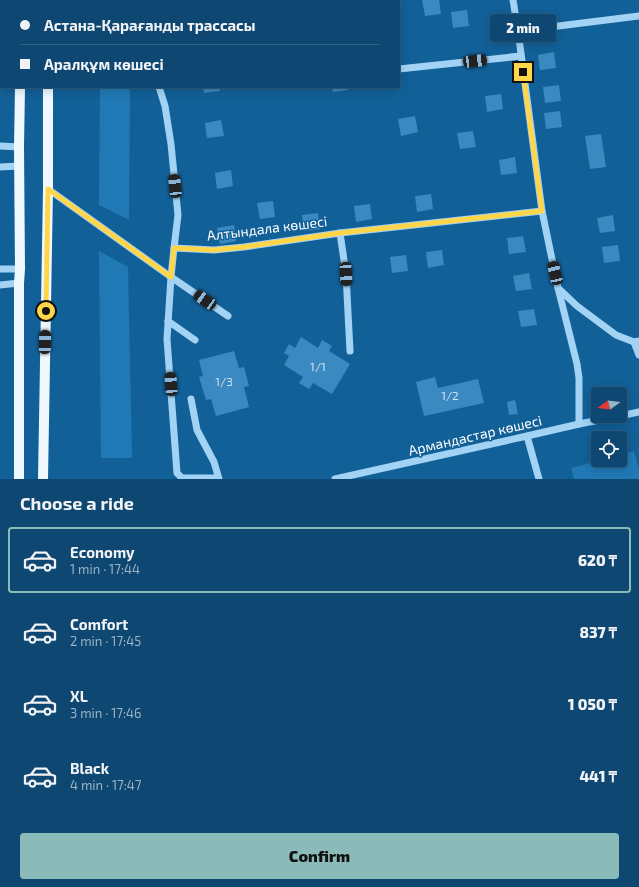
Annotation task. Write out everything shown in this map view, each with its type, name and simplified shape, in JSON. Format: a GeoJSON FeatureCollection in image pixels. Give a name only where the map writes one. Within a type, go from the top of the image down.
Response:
{"type":"FeatureCollection","features":[{"type":"Feature","properties":{"kind":"main road"},"geometry":{"type":"LineString","coordinates":[[19,479],[20,88]]}},
{"type":"Feature","properties":{"kind":"main road"},"geometry":{"type":"LineString","coordinates":[[43,479],[48,189],[48,88]]}},
{"type":"Feature","properties":{"kind":"street"},"geometry":{"type":"LineString","coordinates":[[513,0],[542,211],[558,288],[577,364],[579,378],[579,424]]}},
{"type":"Feature","properties":{"kind":"street"},"geometry":{"type":"LineString","coordinates":[[518,31],[639,16]]}},
{"type":"Feature","properties":{"kind":"street"},"geometry":{"type":"LineString","coordinates":[[400,69],[521,56]]}},
{"type":"Feature","properties":{"kind":"street"},"geometry":{"type":"LineString","coordinates":[[159,88],[165,106],[178,215],[171,277],[167,339],[177,473],[182,478],[218,478],[214,462],[198,430],[191,399]]}},
{"type":"Feature","properties":{"kind":"street"},"geometry":{"type":"LineString","coordinates":[[0,146],[19,147]]}},
{"type":"Feature","properties":{"kind":"street"},"geometry":{"type":"LineString","coordinates":[[0,168],[20,166]]}},
{"type":"Feature","properties":{"kind":"street"},"geometry":{"type":"LineString","coordinates":[[48,189],[228,316]]}},
{"type":"Feature","properties":{"kind":"street","name":"Алтындала көшесі"},"geometry":{"type":"LineString","coordinates":[[174,248],[214,250],[244,247],[340,233],[542,211]]}},
{"type":"Feature","properties":{"kind":"street"},"geometry":{"type":"LineString","coordinates":[[340,233],[346,274],[350,351]]}},
{"type":"Feature","properties":{"kind":"street"},"geometry":{"type":"LineString","coordinates":[[0,269],[20,269]]}},
{"type":"Feature","properties":{"kind":"street"},"geometry":{"type":"LineString","coordinates":[[0,285],[19,284]]}},
{"type":"Feature","properties":{"kind":"street"},"geometry":{"type":"LineString","coordinates":[[558,288],[577,306],[616,335],[636,341],[639,355]]}},
{"type":"Feature","properties":{"kind":"street"},"geometry":{"type":"LineString","coordinates":[[168,321],[195,340]]}},
{"type":"Feature","properties":{"kind":"street","name":"Армандастар көшесі"},"geometry":{"type":"LineString","coordinates":[[627,415],[639,412]]}},
{"type":"Feature","properties":{"kind":"street","name":"Армандастар көшесі"},"geometry":{"type":"LineString","coordinates":[[335,479],[591,422]]}},
{"type":"Feature","properties":{"kind":"street"},"geometry":{"type":"LineString","coordinates":[[527,436],[539,479]]}},
{"type":"Feature","properties":{"kind":"shaded area"},"geometry":{"type":"Polygon","coordinates":[[[100,88],[130,88],[129,220],[99,205],[100,88]]]}},
{"type":"Feature","properties":{"kind":"shaded area"},"geometry":{"type":"Polygon","coordinates":[[[99,251],[128,267],[132,458],[101,458],[99,251]]]}},
{"type":"Feature","properties":{"kind":"shaded area"},"geometry":{"type":"Polygon","coordinates":[[[634,451],[639,470],[639,479],[574,479],[571,468],[591,463],[591,467],[627,467],[627,453],[634,451]]]}},
{"type":"Feature","properties":{"kind":"building"},"geometry":{"type":"Polygon","coordinates":[[[422,0],[439,0],[441,14],[425,16],[422,0]]]}},
{"type":"Feature","properties":{"kind":"building"},"geometry":{"type":"Polygon","coordinates":[[[467,10],[469,26],[453,28],[451,12],[467,10]]]}},
{"type":"Feature","properties":{"kind":"building"},"geometry":{"type":"Polygon","coordinates":[[[554,52],[556,68],[540,70],[538,55],[554,52]]]}},
{"type":"Feature","properties":{"kind":"building"},"geometry":{"type":"Polygon","coordinates":[[[559,85],[561,101],[545,103],[543,87],[559,85]]]}},
{"type":"Feature","properties":{"kind":"building"},"geometry":{"type":"Polygon","coordinates":[[[203,88],[219,88],[220,91],[204,93],[203,88]]]}},
{"type":"Feature","properties":{"kind":"building"},"geometry":{"type":"Polygon","coordinates":[[[332,88],[348,88],[348,90],[333,92],[332,88]]]}},
{"type":"Feature","properties":{"kind":"building"},"geometry":{"type":"Polygon","coordinates":[[[501,94],[503,109],[487,112],[485,96],[501,94]]]}},
{"type":"Feature","properties":{"kind":"building"},"geometry":{"type":"Polygon","coordinates":[[[560,111],[562,127],[546,129],[544,113],[560,111]]]}},
{"type":"Feature","properties":{"kind":"building"},"geometry":{"type":"Polygon","coordinates":[[[415,116],[418,132],[401,136],[398,119],[415,116]]]}},
{"type":"Feature","properties":{"kind":"building"},"geometry":{"type":"Polygon","coordinates":[[[221,120],[224,136],[207,138],[205,123],[221,120]]]}},
{"type":"Feature","properties":{"kind":"building"},"geometry":{"type":"Polygon","coordinates":[[[473,131],[476,147],[460,149],[457,133],[473,131]]]}},
{"type":"Feature","properties":{"kind":"building"},"geometry":{"type":"Polygon","coordinates":[[[601,134],[606,167],[590,169],[585,136],[601,134]]]}},
{"type":"Feature","properties":{"kind":"building"},"geometry":{"type":"Polygon","coordinates":[[[515,157],[517,173],[501,175],[499,160],[515,157]]]}},
{"type":"Feature","properties":{"kind":"building"},"geometry":{"type":"Polygon","coordinates":[[[231,170],[233,186],[217,189],[215,173],[231,170]]]}},
{"type":"Feature","properties":{"kind":"building"},"geometry":{"type":"Polygon","coordinates":[[[431,194],[433,209],[417,212],[415,196],[431,194]]]}},
{"type":"Feature","properties":{"kind":"building"},"geometry":{"type":"Polygon","coordinates":[[[273,201],[275,217],[260,219],[257,203],[273,201]]]}},
{"type":"Feature","properties":{"kind":"building"},"geometry":{"type":"Polygon","coordinates":[[[370,204],[372,219],[356,222],[354,206],[370,204]]]}},
{"type":"Feature","properties":{"kind":"building"},"geometry":{"type":"Polygon","coordinates":[[[318,213],[320,229],[304,231],[302,215],[318,213]]]}},
{"type":"Feature","properties":{"kind":"building"},"geometry":{"type":"Polygon","coordinates":[[[613,215],[615,231],[600,233],[597,218],[613,215]]]}},
{"type":"Feature","properties":{"kind":"building"},"geometry":{"type":"Polygon","coordinates":[[[234,225],[236,241],[220,244],[217,228],[234,225]]]}},
{"type":"Feature","properties":{"kind":"building"},"geometry":{"type":"Polygon","coordinates":[[[523,236],[526,252],[509,254],[507,238],[523,236]]]}},
{"type":"Feature","properties":{"kind":"building"},"geometry":{"type":"Polygon","coordinates":[[[618,245],[620,261],[604,263],[602,247],[618,245]]]}},
{"type":"Feature","properties":{"kind":"building"},"geometry":{"type":"Polygon","coordinates":[[[442,250],[444,265],[428,268],[426,252],[442,250]]]}},
{"type":"Feature","properties":{"kind":"building"},"geometry":{"type":"Polygon","coordinates":[[[406,255],[408,271],[392,273],[390,257],[406,255]]]}},
{"type":"Feature","properties":{"kind":"building"},"geometry":{"type":"Polygon","coordinates":[[[529,273],[532,289],[516,291],[513,276],[529,273]]]}},
{"type":"Feature","properties":{"kind":"building"},"geometry":{"type":"Polygon","coordinates":[[[534,309],[537,325],[521,327],[518,311],[534,309]]]}},
{"type":"Feature","properties":{"kind":"building"},"geometry":{"type":"Polygon","coordinates":[[[301,337],[318,348],[322,340],[332,346],[329,351],[350,364],[332,394],[313,383],[309,389],[299,383],[303,377],[284,365],[289,356],[284,353],[289,344],[295,348],[301,337]]]}},
{"type":"Feature","properties":{"kind":"building"},"geometry":{"type":"Polygon","coordinates":[[[234,351],[239,368],[244,367],[249,386],[244,387],[249,407],[216,416],[211,399],[206,400],[199,377],[203,376],[199,360],[234,351]]]}},
{"type":"Feature","properties":{"kind":"building"},"geometry":{"type":"Polygon","coordinates":[[[435,377],[438,388],[478,379],[484,403],[424,416],[416,382],[435,377]]]}},
{"type":"Feature","properties":{"kind":"building"},"geometry":{"type":"Polygon","coordinates":[[[515,400],[518,414],[509,415],[507,402],[515,400]]]}},
{"type":"Feature","properties":{"kind":"route"},"geometry":{"type":"LineString","coordinates":[[46,311],[48,189],[171,277],[174,248],[214,250],[244,247],[340,233],[542,211],[523,72]]}}]}
